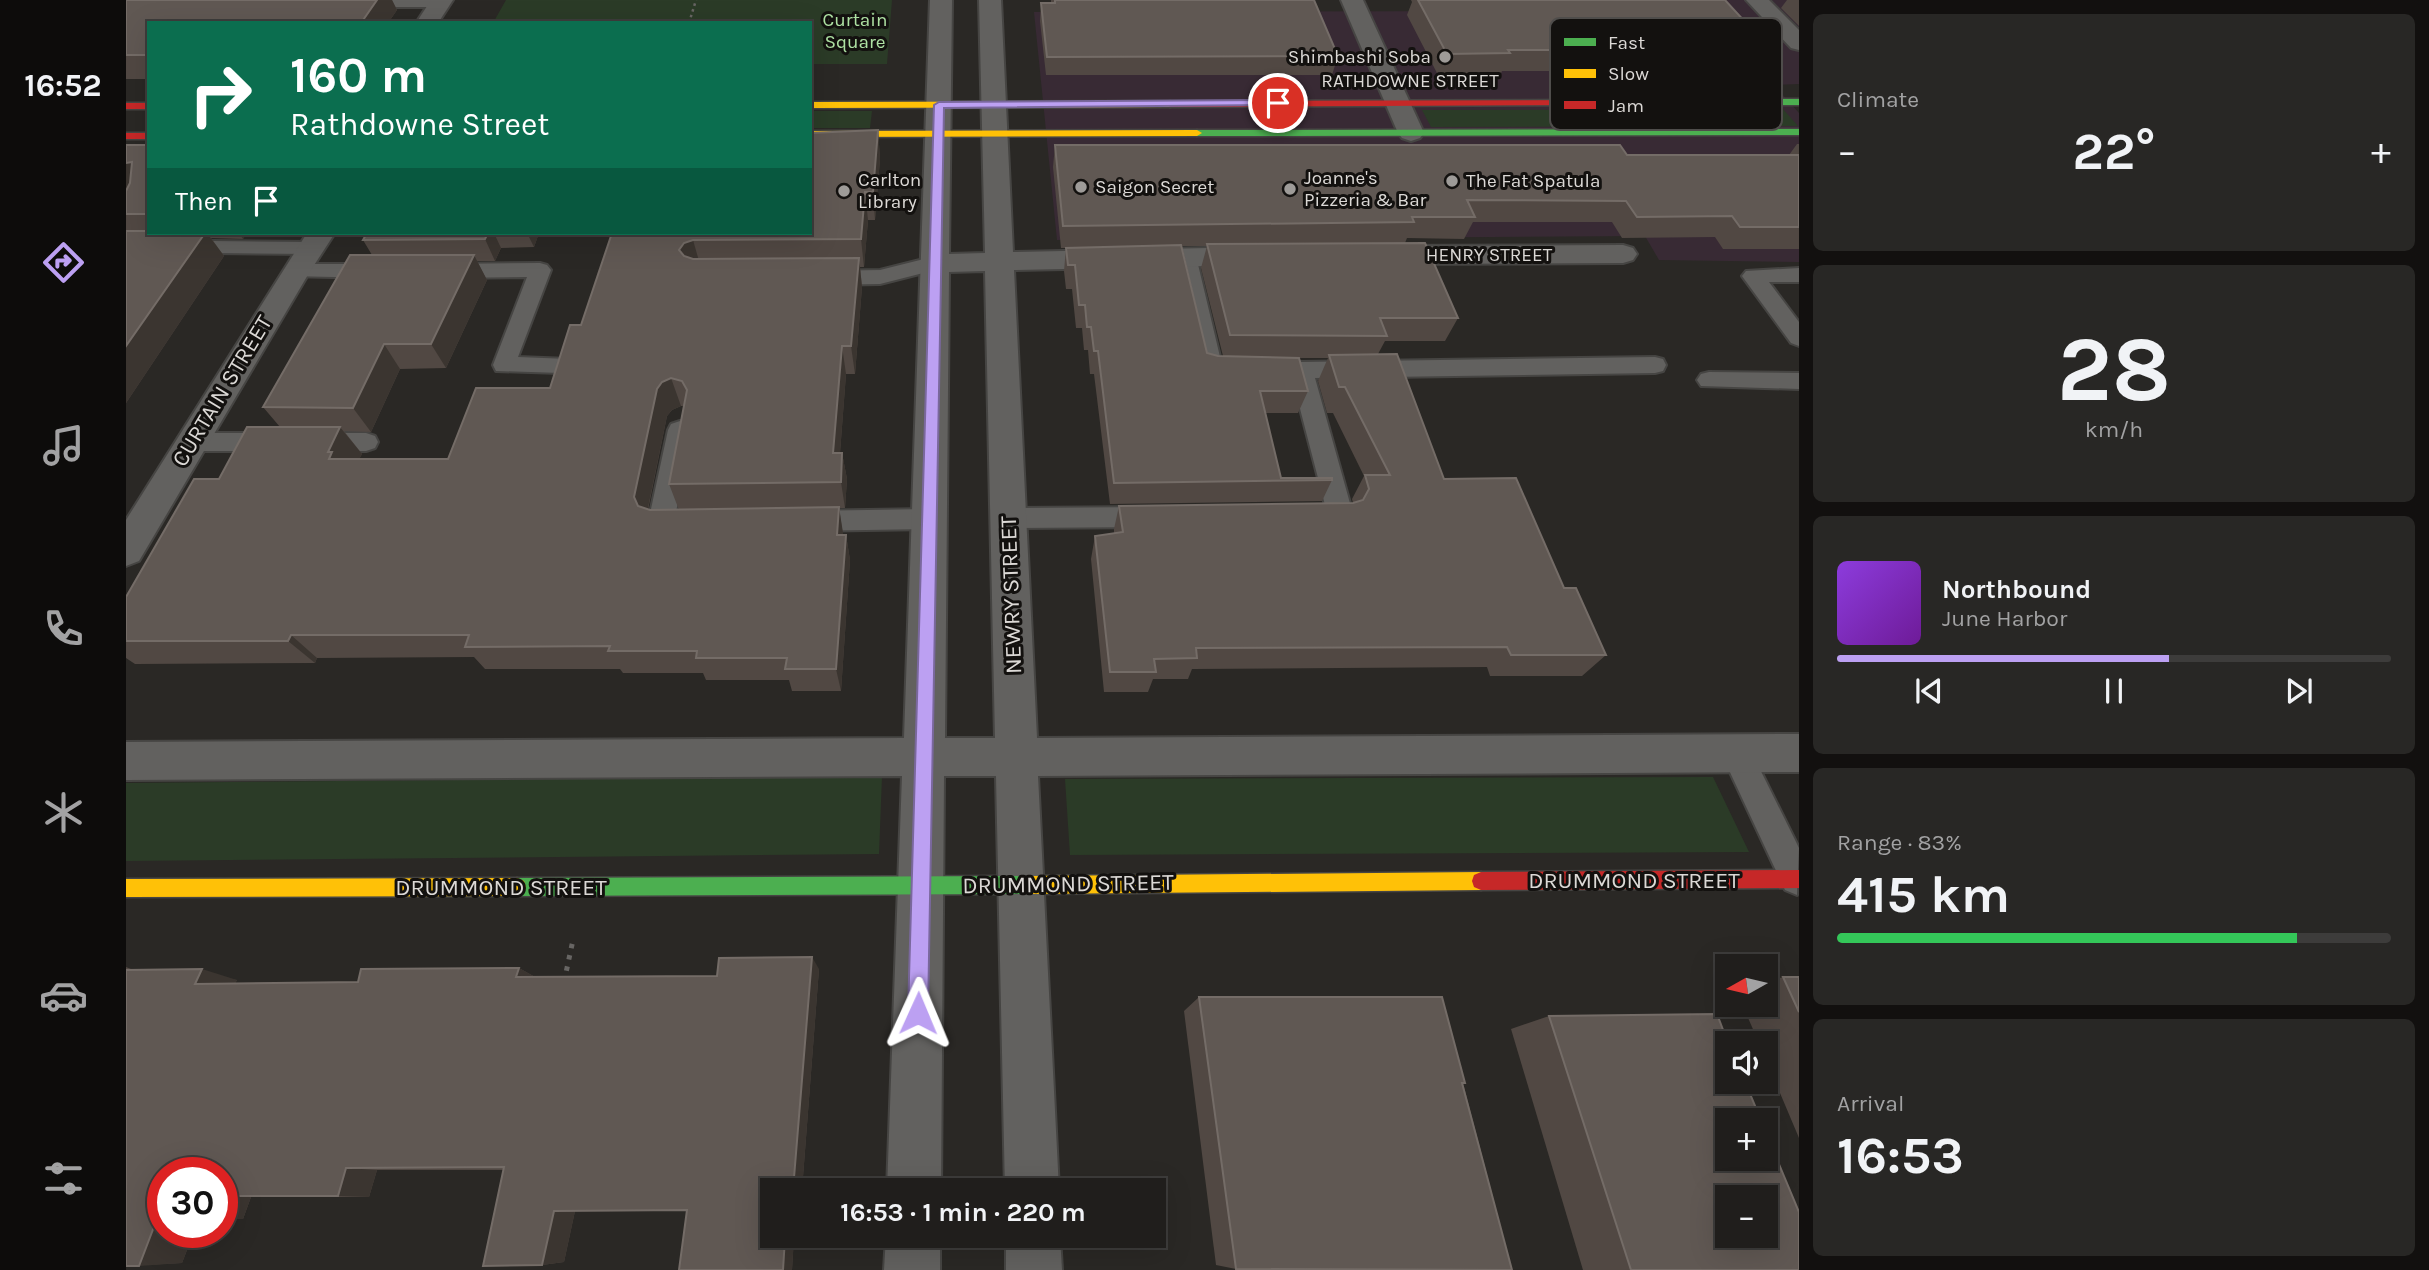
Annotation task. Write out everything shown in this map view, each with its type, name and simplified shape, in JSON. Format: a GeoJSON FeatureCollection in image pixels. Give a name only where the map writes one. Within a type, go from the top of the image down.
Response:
{"type":"FeatureCollection","features":[{"type":"Feature","properties":{"kind":"street"},"geometry":{"type":"LineString","coordinates":[[914,1178],[941,0]]}},
{"type":"Feature","properties":{"kind":"street","name":"NEWRY STREET"},"geometry":{"type":"LineString","coordinates":[[990,0],[1032,1178]]}},
{"type":"Feature","properties":{"kind":"street"},"geometry":{"type":"LineString","coordinates":[[1352,0],[1411,133]]}},
{"type":"Feature","properties":{"kind":"street"},"geometry":{"type":"LineString","coordinates":[[1757,0],[1775,18]]}},
{"type":"Feature","properties":{"kind":"street"},"geometry":{"type":"LineString","coordinates":[[428,21],[441,1]]}},
{"type":"Feature","properties":{"kind":"street"},"geometry":{"type":"LineString","coordinates":[[1782,26],[1799,43]]}},
{"type":"Feature","properties":{"kind":"street","name":"RATHDOWNE STREET"},"geometry":{"type":"LineString","coordinates":[[812,134],[939,120],[1396,102],[1550,102]]}},
{"type":"Feature","properties":{"kind":"street","name":"RATHDOWNE STREET"},"geometry":{"type":"LineString","coordinates":[[812,105],[939,120],[995,119],[1411,133],[1799,132]]}},
{"type":"Feature","properties":{"kind":"street"},"geometry":{"type":"LineString","coordinates":[[126,106],[147,106]]}},
{"type":"Feature","properties":{"kind":"street"},"geometry":{"type":"LineString","coordinates":[[126,135],[147,135]]}},
{"type":"Feature","properties":{"kind":"street","name":"CURTAIN STREET"},"geometry":{"type":"LineString","coordinates":[[126,551],[135,521],[191,442],[309,251]]}},
{"type":"Feature","properties":{"kind":"street","name":"HENRY STREET"},"geometry":{"type":"LineString","coordinates":[[1350,255],[1623,254]]}},
{"type":"Feature","properties":{"kind":"street"},"geometry":{"type":"LineString","coordinates":[[936,263],[1282,256]]}},
{"type":"Feature","properties":{"kind":"street"},"geometry":{"type":"LineString","coordinates":[[126,761],[1799,753]]}},
{"type":"Feature","properties":{"kind":"street","name":"DRUMMOND STREET"},"geometry":{"type":"LineString","coordinates":[[126,888],[921,886],[1798,879]]}},
{"type":"Feature","properties":{"kind":"street"},"geometry":{"type":"LineString","coordinates":[[912,1270],[913,1248]]}},
{"type":"Feature","properties":{"kind":"street"},"geometry":{"type":"LineString","coordinates":[[1033,1248],[1034,1270]]}},
{"type":"Feature","properties":{"kind":"lane"},"geometry":{"type":"LineString","coordinates":[[343,2],[441,1]]}},
{"type":"Feature","properties":{"kind":"lane"},"geometry":{"type":"LineString","coordinates":[[126,246],[309,251],[400,271]]}},
{"type":"Feature","properties":{"kind":"lane"},"geometry":{"type":"LineString","coordinates":[[1186,256],[1211,368],[1250,369]]}},
{"type":"Feature","properties":{"kind":"lane"},"geometry":{"type":"LineString","coordinates":[[797,278],[880,277],[936,263]]}},
{"type":"Feature","properties":{"kind":"lane"},"geometry":{"type":"LineString","coordinates":[[428,271],[540,270],[504,365],[561,365]]}},
{"type":"Feature","properties":{"kind":"lane"},"geometry":{"type":"LineString","coordinates":[[1799,275],[1753,276],[1799,338]]}},
{"type":"Feature","properties":{"kind":"lane"},"geometry":{"type":"LineString","coordinates":[[1276,369],[1655,365]]}},
{"type":"Feature","properties":{"kind":"lane"},"geometry":{"type":"LineString","coordinates":[[1298,515],[1340,514],[1301,370]]}},
{"type":"Feature","properties":{"kind":"lane"},"geometry":{"type":"LineString","coordinates":[[1709,380],[1799,381]]}},
{"type":"Feature","properties":{"kind":"lane"},"geometry":{"type":"LineString","coordinates":[[682,417],[661,523],[715,522]]}},
{"type":"Feature","properties":{"kind":"lane"},"geometry":{"type":"LineString","coordinates":[[191,442],[366,442]]}},
{"type":"Feature","properties":{"kind":"lane"},"geometry":{"type":"LineString","coordinates":[[1008,518],[1174,516]]}},
{"type":"Feature","properties":{"kind":"lane"},"geometry":{"type":"LineString","coordinates":[[783,521],[929,519]]}},
{"type":"Feature","properties":{"kind":"lane"},"geometry":{"type":"LineString","coordinates":[[1736,753],[1798,879]]}},
{"type":"Feature","properties":{"kind":"path"},"geometry":{"type":"LineString","coordinates":[[690,21],[696,0]]}},
{"type":"Feature","properties":{"kind":"path"},"geometry":{"type":"LineString","coordinates":[[563,985],[584,887]]}},
{"type":"Feature","properties":{"kind":"shaded area"},"geometry":{"type":"Polygon","coordinates":[[[1697,0],[1799,0],[1799,84],[1782,85],[1782,18],[1550,18],[1550,130],[1782,130],[1782,94],[1799,113],[1799,262],[1659,260],[1645,236],[1057,240],[1034,12],[1527,11],[1697,0]]]}},
{"type":"Feature","properties":{"kind":"green space","name":"Curtain Square"},"geometry":{"type":"Polygon","coordinates":[[[506,0],[892,0],[887,64],[812,64],[812,21],[494,21],[506,0]]]}},
{"type":"Feature","properties":{"kind":"green space"},"geometry":{"type":"Polygon","coordinates":[[[1783,109],[1798,126],[1782,126],[1783,109]]]}},
{"type":"Feature","properties":{"kind":"green space"},"geometry":{"type":"Polygon","coordinates":[[[1422,110],[1550,110],[1550,127],[1431,127],[1422,110]]]}},
{"type":"Feature","properties":{"kind":"green space"},"geometry":{"type":"Polygon","coordinates":[[[812,111],[872,111],[870,128],[812,128],[812,111]]]}},
{"type":"Feature","properties":{"kind":"green space"},"geometry":{"type":"Polygon","coordinates":[[[882,776],[879,854],[126,861],[126,783],[882,776]]]}},
{"type":"Feature","properties":{"kind":"green space"},"geometry":{"type":"Polygon","coordinates":[[[1713,777],[1749,852],[1070,855],[1065,779],[1713,777]]]}},
{"type":"Feature","properties":{"kind":"building"},"geometry":{"type":"Polygon","coordinates":[[[126,0],[377,0],[362,21],[147,21],[147,55],[126,55],[126,0]]]}},
{"type":"Feature","properties":{"kind":"building"},"geometry":{"type":"Polygon","coordinates":[[[1055,0],[1314,0],[1338,56],[1047,57],[1041,3],[1055,3],[1055,0]]]}},
{"type":"Feature","properties":{"kind":"building"},"geometry":{"type":"Polygon","coordinates":[[[1418,0],[1725,0],[1742,18],[1550,18],[1550,50],[1447,54],[1418,0]]]}},
{"type":"Feature","properties":{"kind":"building"},"geometry":{"type":"Polygon","coordinates":[[[878,130],[873,192],[865,192],[861,239],[693,240],[684,243],[679,250],[684,256],[693,259],[859,258],[851,346],[842,346],[833,453],[842,453],[841,482],[669,484],[687,390],[682,381],[671,378],[662,382],[657,389],[634,497],[638,506],[650,510],[839,507],[837,535],[846,535],[836,669],[785,669],[787,658],[696,658],[697,651],[608,651],[610,646],[465,647],[469,635],[291,635],[288,641],[126,641],[126,597],[194,479],[219,479],[247,427],[340,427],[328,452],[332,452],[329,459],[448,459],[476,388],[550,388],[570,325],[581,325],[611,235],[812,235],[812,133],[878,130]]]}},
{"type":"Feature","properties":{"kind":"building"},"geometry":{"type":"Polygon","coordinates":[[[126,145],[147,145],[147,214],[126,214],[126,191],[130,183],[132,162],[126,163],[126,145]]]}},
{"type":"Feature","properties":{"kind":"building"},"geometry":{"type":"Polygon","coordinates":[[[1055,145],[1620,145],[1627,155],[1799,155],[1799,227],[1740,227],[1732,216],[1637,217],[1626,201],[1467,200],[1475,217],[1412,217],[1414,222],[1063,226],[1055,145]]]}},
{"type":"Feature","properties":{"kind":"building"},"geometry":{"type":"Polygon","coordinates":[[[126,231],[147,231],[147,235],[204,235],[126,346],[126,231]]]}},
{"type":"Feature","properties":{"kind":"building"},"geometry":{"type":"Polygon","coordinates":[[[366,235],[487,235],[485,239],[363,240],[366,235]]]}},
{"type":"Feature","properties":{"kind":"building"},"geometry":{"type":"Polygon","coordinates":[[[1425,243],[1458,318],[1380,318],[1387,336],[1230,335],[1207,244],[1425,243]]]}},
{"type":"Feature","properties":{"kind":"building"},"geometry":{"type":"Polygon","coordinates":[[[1181,245],[1207,353],[1218,356],[1299,358],[1308,391],[1260,391],[1281,478],[1332,480],[1114,483],[1098,351],[1094,351],[1091,327],[1087,327],[1085,305],[1079,305],[1075,265],[1068,265],[1066,248],[1181,245]]]}},
{"type":"Feature","properties":{"kind":"building"},"geometry":{"type":"Polygon","coordinates":[[[350,255],[474,255],[431,344],[384,344],[353,408],[263,407],[350,255]]]}},
{"type":"Feature","properties":{"kind":"building"},"geometry":{"type":"Polygon","coordinates":[[[1397,354],[1444,479],[1516,478],[1564,588],[1576,588],[1606,655],[1511,655],[1507,647],[1196,648],[1197,658],[1154,659],[1156,672],[1110,672],[1095,536],[1123,532],[1119,506],[1353,503],[1363,500],[1369,489],[1365,475],[1390,475],[1345,387],[1339,387],[1329,355],[1397,354]]]}},
{"type":"Feature","properties":{"kind":"building"},"geometry":{"type":"Polygon","coordinates":[[[812,957],[794,1178],[760,1178],[760,1248],[784,1248],[783,1270],[679,1270],[687,1210],[554,1211],[542,1265],[483,1266],[504,1167],[346,1168],[338,1196],[238,1196],[238,1157],[147,1157],[147,1245],[139,1266],[126,1266],[126,970],[202,969],[195,984],[358,982],[361,969],[519,968],[516,977],[717,976],[719,958],[812,957]]]}},
{"type":"Feature","properties":{"kind":"building"},"geometry":{"type":"Polygon","coordinates":[[[1783,977],[1799,977],[1799,1012],[1783,977]]]}},
{"type":"Feature","properties":{"kind":"building"},"geometry":{"type":"Polygon","coordinates":[[[1199,997],[1442,997],[1512,1270],[1236,1269],[1199,997]]]}},
{"type":"Feature","properties":{"kind":"building"},"geometry":{"type":"Polygon","coordinates":[[[1715,1014],[1723,1031],[1715,1031],[1715,1094],[1750,1094],[1756,1108],[1715,1108],[1715,1171],[1778,1171],[1778,1162],[1799,1212],[1799,1270],[1631,1270],[1549,1016],[1715,1014]]]}},
{"type":"Feature","properties":{"kind":"traffic: fast"},"geometry":{"type":"LineString","coordinates":[[1782,102],[1799,102]]}},
{"type":"Feature","properties":{"kind":"traffic: fast"},"geometry":{"type":"LineString","coordinates":[[1197,133],[1799,132]]}},
{"type":"Feature","properties":{"kind":"traffic: fast"},"geometry":{"type":"LineString","coordinates":[[517,887],[1032,885]]}},
{"type":"Feature","properties":{"kind":"traffic: slow"},"geometry":{"type":"LineString","coordinates":[[812,105],[1170,104]]}},
{"type":"Feature","properties":{"kind":"traffic: slow"},"geometry":{"type":"LineString","coordinates":[[812,134],[1197,133]]}},
{"type":"Feature","properties":{"kind":"traffic: slow"},"geometry":{"type":"LineString","coordinates":[[1032,885],[1481,881]]}},
{"type":"Feature","properties":{"kind":"traffic: slow"},"geometry":{"type":"LineString","coordinates":[[126,888],[517,887]]}},
{"type":"Feature","properties":{"kind":"traffic: jam"},"geometry":{"type":"LineString","coordinates":[[1170,104],[1550,103]]}},
{"type":"Feature","properties":{"kind":"traffic: jam"},"geometry":{"type":"LineString","coordinates":[[126,106],[147,106]]}},
{"type":"Feature","properties":{"kind":"traffic: jam"},"geometry":{"type":"LineString","coordinates":[[126,136],[147,136]]}},
{"type":"Feature","properties":{"kind":"traffic: jam"},"geometry":{"type":"LineString","coordinates":[[1481,881],[1799,879]]}},
{"type":"Feature","properties":{"kind":"place","name":"Shimbashi Soba"},"geometry":{"type":"Point","coordinates":[1445,57]}},
{"type":"Feature","properties":{"kind":"place","name":"The Fat Spatula"},"geometry":{"type":"Point","coordinates":[1452,181]}},
{"type":"Feature","properties":{"kind":"place","name":"Saigon Secret"},"geometry":{"type":"Point","coordinates":[1081,187]}},
{"type":"Feature","properties":{"kind":"place","name":"Joanne's Pizzeria & Bar"},"geometry":{"type":"Point","coordinates":[1290,189]}},
{"type":"Feature","properties":{"kind":"place","name":"Carlton Library"},"geometry":{"type":"Point","coordinates":[844,191]}},
{"type":"Feature","properties":{"kind":"route"},"geometry":{"type":"LineString","coordinates":[[918,1013],[939,105],[1278,103]]}}]}
